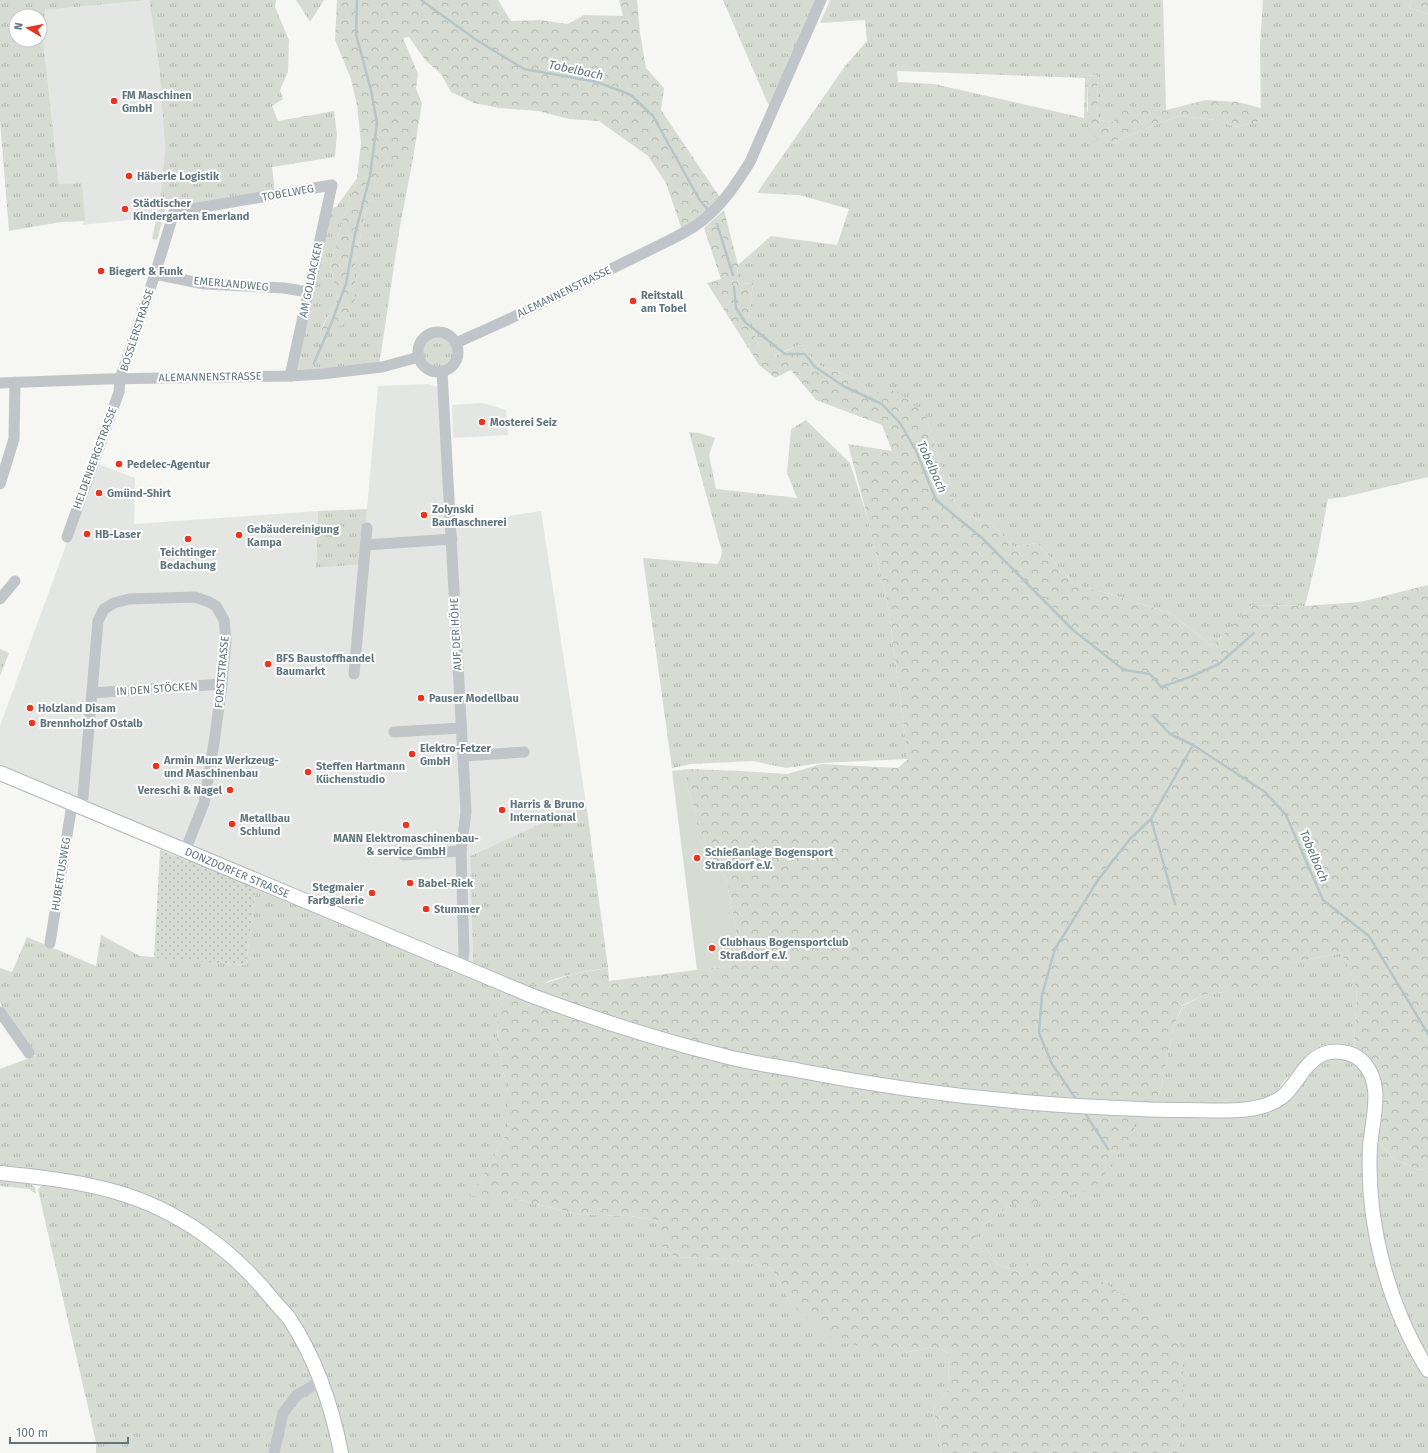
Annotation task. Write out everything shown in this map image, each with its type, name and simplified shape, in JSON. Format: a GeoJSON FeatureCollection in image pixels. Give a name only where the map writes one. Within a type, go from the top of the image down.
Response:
{"type":"FeatureCollection","features":[{"type":"Feature","properties":{"kind":"main road","name":"DONZDORFER STRASSE"},"geometry":{"type":"LineString","coordinates":[[0,773],[78,800],[185,851],[496,981],[605,1022],[726,1057],[837,1078],[920,1091],[999,1100],[1141,1109],[1241,1110],[1278,1100],[1290,1089],[1315,1059],[1323,1054],[1338,1051],[1360,1058],[1370,1072],[1375,1090],[1370,1148],[1370,1178],[1372,1208],[1382,1262],[1394,1299],[1428,1370]]}},
{"type":"Feature","properties":{"kind":"main road"},"geometry":{"type":"LineString","coordinates":[[0,1173],[74,1182],[100,1187],[162,1209],[188,1224],[219,1245],[259,1282],[289,1318],[321,1381],[331,1411],[341,1453]]}},
{"type":"Feature","properties":{"kind":"street","name":"ALEMANNENSTRASSE"},"geometry":{"type":"LineString","coordinates":[[456,343],[507,320],[670,240],[695,226],[722,203],[736,184],[753,155],[821,0]]}},
{"type":"Feature","properties":{"kind":"street","name":"TOBELWEG"},"geometry":{"type":"LineString","coordinates":[[174,212],[332,185]]}},
{"type":"Feature","properties":{"kind":"street","name":"AM GOLDACKER"},"geometry":{"type":"LineString","coordinates":[[290,376],[332,185]]}},
{"type":"Feature","properties":{"kind":"street","name":"BOSSLERSTRASSE"},"geometry":{"type":"LineString","coordinates":[[120,379],[174,212]]}},
{"type":"Feature","properties":{"kind":"street","name":"EMERLANDWEG"},"geometry":{"type":"LineString","coordinates":[[155,274],[204,284],[284,288],[308,292]]}},
{"type":"Feature","properties":{"kind":"street"},"geometry":{"type":"LineString","coordinates":[[440,332],[448,334],[456,343],[458,352],[456,361],[450,368],[442,372],[430,370],[423,364],[419,357],[419,348],[422,341],[432,333],[440,332]]}},
{"type":"Feature","properties":{"kind":"street","name":"ALEMANNENSTRASSE"},"geometry":{"type":"LineString","coordinates":[[0,383],[290,376],[362,370],[382,367],[419,357]]}},
{"type":"Feature","properties":{"kind":"street","name":"AUF DER HÖHE"},"geometry":{"type":"LineString","coordinates":[[442,372],[466,812],[461,851],[464,952],[462,966]]}},
{"type":"Feature","properties":{"kind":"street","name":"HELDENBERGSTRASSE"},"geometry":{"type":"LineString","coordinates":[[67,537],[119,392],[120,379]]}},
{"type":"Feature","properties":{"kind":"street"},"geometry":{"type":"LineString","coordinates":[[0,484],[14,439],[15,382]]}},
{"type":"Feature","properties":{"kind":"street"},"geometry":{"type":"LineString","coordinates":[[354,674],[367,528]]}},
{"type":"Feature","properties":{"kind":"street"},"geometry":{"type":"LineString","coordinates":[[366,545],[452,539]]}},
{"type":"Feature","properties":{"kind":"street"},"geometry":{"type":"LineString","coordinates":[[0,599],[15,581]]}},
{"type":"Feature","properties":{"kind":"street","name":"FORSTSTRASSE"},"geometry":{"type":"LineString","coordinates":[[78,800],[92,693],[98,621],[104,609],[114,603],[129,599],[195,597],[209,602],[216,606],[224,620],[226,640],[222,684],[204,803],[185,851]]}},
{"type":"Feature","properties":{"kind":"street","name":"IN DEN STÖCKEN"},"geometry":{"type":"LineString","coordinates":[[92,693],[222,684]]}},
{"type":"Feature","properties":{"kind":"street"},"geometry":{"type":"LineString","coordinates":[[394,732],[461,728]]}},
{"type":"Feature","properties":{"kind":"street"},"geometry":{"type":"LineString","coordinates":[[463,756],[524,752]]}},
{"type":"Feature","properties":{"kind":"street","name":"HUBERTUSWEG"},"geometry":{"type":"LineString","coordinates":[[50,943],[78,800]]}},
{"type":"Feature","properties":{"kind":"street"},"geometry":{"type":"LineString","coordinates":[[404,855],[461,851]]}},
{"type":"Feature","properties":{"kind":"street"},"geometry":{"type":"LineString","coordinates":[[0,1012],[29,1054]]}},
{"type":"Feature","properties":{"kind":"street"},"geometry":{"type":"LineString","coordinates":[[274,1453],[283,1413],[297,1396],[321,1381]]}},
{"type":"Feature","properties":{"kind":"shaded area"},"geometry":{"type":"Polygon","coordinates":[[[149,0],[159,65],[165,148],[157,217],[82,225],[85,220],[59,184],[44,48],[48,48],[48,10],[149,0]]]}},
{"type":"Feature","properties":{"kind":"shaded area"},"geometry":{"type":"Polygon","coordinates":[[[428,384],[440,388],[447,525],[541,511],[586,803],[470,856],[473,963],[0,770],[0,726],[96,463],[135,478],[134,524],[318,511],[316,568],[364,564],[367,509],[378,386],[428,384]]]}},
{"type":"Feature","properties":{"kind":"shaded area"},"geometry":{"type":"Polygon","coordinates":[[[482,403],[506,410],[508,435],[453,438],[452,405],[482,403]]]}},
{"type":"Feature","properties":{"kind":"green space"},"geometry":{"type":"Polygon","coordinates":[[[0,0],[149,0],[48,10],[48,8],[8,8],[8,48],[44,48],[59,184],[82,183],[85,221],[61,222],[9,231],[0,121],[0,0]]]}},
{"type":"Feature","properties":{"kind":"green space"},"geometry":{"type":"Polygon","coordinates":[[[149,0],[276,0],[275,7],[289,40],[288,72],[280,90],[283,99],[272,106],[278,121],[334,111],[337,134],[335,157],[272,167],[275,192],[179,208],[166,208],[157,240],[152,239],[160,201],[165,148],[159,65],[149,0]]]}},
{"type":"Feature","properties":{"kind":"green space"},"geometry":{"type":"Polygon","coordinates":[[[296,0],[324,0],[310,22],[296,0]]]}},
{"type":"Feature","properties":{"kind":"green space"},"geometry":{"type":"Polygon","coordinates":[[[337,0],[498,0],[511,21],[540,20],[568,24],[584,15],[623,16],[619,0],[637,0],[640,33],[646,68],[664,88],[661,110],[721,199],[682,230],[666,183],[648,156],[599,121],[569,119],[538,111],[499,108],[474,103],[451,92],[441,74],[426,61],[409,37],[403,38],[418,74],[416,89],[422,103],[412,164],[385,164],[366,209],[355,261],[355,301],[342,325],[320,332],[338,298],[330,265],[357,178],[361,143],[357,105],[351,79],[335,40],[337,0]]]}},
{"type":"Feature","properties":{"kind":"green space"},"geometry":{"type":"Polygon","coordinates":[[[723,0],[816,0],[770,105],[768,104],[723,0]]]}},
{"type":"Feature","properties":{"kind":"green space"},"geometry":{"type":"Polygon","coordinates":[[[830,0],[1163,0],[1166,110],[1151,107],[1114,122],[1098,120],[1097,75],[1088,76],[1087,111],[1112,143],[1179,116],[1217,120],[1236,127],[1261,121],[1260,45],[1263,0],[1412,0],[1409,8],[1428,14],[1428,477],[1345,497],[1328,499],[1317,557],[1305,606],[1252,605],[1212,646],[1170,613],[1110,594],[1075,585],[1037,543],[1014,547],[992,524],[965,516],[948,493],[926,415],[868,394],[862,385],[849,376],[820,366],[800,345],[777,354],[769,359],[758,344],[748,320],[753,283],[739,284],[737,279],[738,265],[771,236],[837,245],[849,209],[799,195],[757,193],[845,66],[867,41],[865,20],[820,23],[830,0]],[[897,71],[898,82],[934,84],[1084,118],[1085,78],[897,71]]]}},
{"type":"Feature","properties":{"kind":"green space"},"geometry":{"type":"Polygon","coordinates":[[[1412,0],[1428,0],[1428,14],[1409,8],[1412,0]]]}},
{"type":"Feature","properties":{"kind":"green space"},"geometry":{"type":"Polygon","coordinates":[[[1097,75],[1098,120],[1114,122],[1119,106],[1151,107],[1166,110],[1206,100],[1238,102],[1261,108],[1261,121],[1236,127],[1217,120],[1179,116],[1112,143],[1099,141],[1092,133],[1088,121],[1088,76],[1097,75]]]}},
{"type":"Feature","properties":{"kind":"green space"},"geometry":{"type":"Polygon","coordinates":[[[385,163],[412,164],[400,226],[380,360],[376,365],[295,371],[329,210],[337,206],[357,178],[330,265],[338,298],[320,331],[355,301],[355,261],[366,209],[385,163]]]}},
{"type":"Feature","properties":{"kind":"green space"},"geometry":{"type":"Polygon","coordinates":[[[724,210],[738,265],[737,279],[739,284],[753,283],[748,320],[758,344],[769,358],[800,345],[820,366],[849,376],[862,385],[868,394],[874,395],[882,389],[898,392],[926,415],[948,493],[965,516],[992,524],[1014,547],[1037,543],[1075,585],[1110,594],[1170,613],[1212,646],[1252,605],[1305,606],[1360,602],[1428,585],[1428,1168],[1419,1170],[1395,1160],[1377,1140],[1363,1053],[1354,1046],[1357,990],[1342,953],[1290,963],[1289,968],[1255,988],[1203,995],[1183,1005],[1173,1028],[1161,1089],[1154,1103],[1135,1112],[1134,1132],[1095,1188],[1044,1203],[1012,1203],[982,1227],[969,1246],[988,1250],[997,1264],[1018,1272],[1034,1257],[1071,1262],[1147,1310],[1180,1341],[1184,1376],[1179,1453],[942,1453],[933,1409],[949,1389],[948,1353],[933,1347],[903,1353],[872,1351],[829,1336],[791,1304],[772,1268],[731,1259],[675,1257],[661,1246],[661,1221],[630,1216],[576,1214],[525,1201],[470,1196],[493,1159],[508,1130],[508,1091],[497,1045],[498,1001],[509,994],[530,995],[540,985],[573,974],[608,968],[609,981],[728,966],[742,962],[726,879],[697,836],[697,816],[685,781],[689,769],[787,774],[822,764],[898,768],[908,759],[888,605],[868,519],[848,444],[892,451],[882,425],[816,400],[791,370],[775,378],[759,365],[707,283],[721,279],[704,228],[724,210]]]}},
{"type":"Feature","properties":{"kind":"green space"},"geometry":{"type":"Polygon","coordinates":[[[435,336],[441,336],[450,340],[454,352],[450,364],[441,368],[435,368],[426,364],[422,355],[422,349],[426,340],[435,336]]]}},
{"type":"Feature","properties":{"kind":"green space"},"geometry":{"type":"Polygon","coordinates":[[[806,420],[850,463],[868,519],[888,605],[908,759],[821,763],[786,768],[753,761],[691,764],[672,768],[643,558],[717,564],[720,560],[722,552],[689,432],[699,433],[715,438],[709,455],[716,489],[797,498],[787,473],[791,429],[806,420]]]}},
{"type":"Feature","properties":{"kind":"green space"},"geometry":{"type":"Polygon","coordinates":[[[367,509],[364,564],[316,568],[318,511],[367,509]]]}},
{"type":"Feature","properties":{"kind":"green space"},"geometry":{"type":"Polygon","coordinates":[[[0,649],[9,653],[0,676],[0,649]]]}},
{"type":"Feature","properties":{"kind":"green space","name":"Schießanlage Bogensport Straßdorf e.V."},"geometry":{"type":"Polygon","coordinates":[[[689,769],[685,781],[697,816],[697,836],[726,879],[742,962],[728,966],[697,970],[672,771],[689,769]]]}},
{"type":"Feature","properties":{"kind":"green space"},"geometry":{"type":"Polygon","coordinates":[[[586,803],[608,968],[549,981],[535,990],[473,963],[470,856],[586,803]]]}},
{"type":"Feature","properties":{"kind":"green space"},"geometry":{"type":"Polygon","coordinates":[[[160,850],[256,886],[246,965],[154,958],[160,850]]]}},
{"type":"Feature","properties":{"kind":"green space"},"geometry":{"type":"Polygon","coordinates":[[[256,886],[509,994],[498,1001],[497,1045],[508,1091],[508,1130],[493,1159],[471,1195],[525,1201],[576,1214],[630,1216],[661,1221],[661,1246],[675,1257],[731,1259],[772,1268],[791,1304],[903,1353],[933,1347],[948,1353],[949,1389],[933,1409],[942,1453],[346,1453],[287,1311],[177,1212],[0,1170],[0,1069],[35,1056],[0,1003],[0,968],[12,972],[27,937],[96,966],[101,935],[140,956],[246,965],[256,886]]]}},
{"type":"Feature","properties":{"kind":"green space"},"geometry":{"type":"Polygon","coordinates":[[[1343,953],[1357,990],[1354,1046],[1329,1044],[1319,1047],[1305,1058],[1273,1095],[1256,1101],[1227,1106],[1197,1106],[1154,1103],[1161,1089],[1173,1028],[1183,1006],[1203,995],[1225,992],[1289,963],[1343,953]]]}},
{"type":"Feature","properties":{"kind":"green space"},"geometry":{"type":"Polygon","coordinates":[[[1336,1056],[1356,1062],[1370,1079],[1369,1214],[1422,1369],[1428,1379],[1428,1453],[1179,1453],[1179,1450],[1018,1272],[997,1264],[988,1250],[968,1246],[982,1227],[1012,1203],[1044,1203],[1135,1112],[1256,1111],[1315,1063],[1336,1056]]]}},
{"type":"Feature","properties":{"kind":"green space"},"geometry":{"type":"Polygon","coordinates":[[[1377,1140],[1395,1160],[1419,1170],[1428,1168],[1428,1365],[1385,1261],[1374,1174],[1377,1140]]]}},
{"type":"Feature","properties":{"kind":"green space"},"geometry":{"type":"Polygon","coordinates":[[[0,1179],[28,1182],[35,1187],[36,1194],[29,1189],[0,1186],[0,1179]]]}},
{"type":"Feature","properties":{"kind":"green space"},"geometry":{"type":"Polygon","coordinates":[[[43,1183],[63,1186],[134,1203],[177,1223],[230,1261],[281,1316],[316,1381],[337,1453],[96,1453],[96,1442],[38,1190],[43,1183]]]}},
{"type":"Feature","properties":{"kind":"waterway"},"geometry":{"type":"LineString","coordinates":[[314,363],[346,284],[355,234],[370,176],[377,123],[371,90],[356,34],[357,0]]}},
{"type":"Feature","properties":{"kind":"waterway","name":"Tobelbach"},"geometry":{"type":"LineString","coordinates":[[421,0],[475,39],[524,69],[597,82],[631,95],[653,116],[699,199],[708,210]]}},
{"type":"Feature","properties":{"kind":"waterway","name":"Tobelbach"},"geometry":{"type":"LineString","coordinates":[[717,224],[733,275]]}},
{"type":"Feature","properties":{"kind":"waterway","name":"Tobelbach"},"geometry":{"type":"LineString","coordinates":[[734,287],[736,308],[745,322],[785,354],[805,354],[815,367],[845,387],[882,404],[900,423],[916,451],[936,500],[982,538],[1073,630],[1124,670],[1150,674],[1161,687],[1190,677],[1219,664],[1254,633]]}},
{"type":"Feature","properties":{"kind":"waterway","name":"Tobelbach"},"geometry":{"type":"LineString","coordinates":[[1153,716],[1170,734],[1193,745],[1265,792],[1286,815],[1323,900],[1369,936],[1428,1034]]}},
{"type":"Feature","properties":{"kind":"waterway"},"geometry":{"type":"LineString","coordinates":[[1076,1099],[1052,1064],[1039,1033],[1042,995],[1055,949],[1098,880],[1129,840],[1151,819],[1193,745]]}},
{"type":"Feature","properties":{"kind":"waterway"},"geometry":{"type":"LineString","coordinates":[[1151,819],[1175,904]]}},
{"type":"Feature","properties":{"kind":"waterway"},"geometry":{"type":"LineString","coordinates":[[1083,1110],[1108,1149]]}},
{"type":"Feature","properties":{"kind":"place","name":"FM Maschinen GmbH"},"geometry":{"type":"Point","coordinates":[114,101]}},
{"type":"Feature","properties":{"kind":"place","name":"Häberle Logistik"},"geometry":{"type":"Point","coordinates":[129,176]}},
{"type":"Feature","properties":{"kind":"place","name":"Städtischer Kindergarten Emerland"},"geometry":{"type":"Point","coordinates":[125,209]}},
{"type":"Feature","properties":{"kind":"place","name":"Biegert & Funk"},"geometry":{"type":"Point","coordinates":[101,271]}},
{"type":"Feature","properties":{"kind":"place","name":"Reitstall am Tobel"},"geometry":{"type":"Point","coordinates":[633,301]}},
{"type":"Feature","properties":{"kind":"place","name":"Mosterei Seiz"},"geometry":{"type":"Point","coordinates":[482,422]}},
{"type":"Feature","properties":{"kind":"place","name":"Pedelec-Agentur"},"geometry":{"type":"Point","coordinates":[119,464]}},
{"type":"Feature","properties":{"kind":"place","name":"Gmünd-Shirt"},"geometry":{"type":"Point","coordinates":[99,493]}},
{"type":"Feature","properties":{"kind":"place","name":"Zolynski Bauflaschnerei"},"geometry":{"type":"Point","coordinates":[424,515]}},
{"type":"Feature","properties":{"kind":"place","name":"HB-Laser"},"geometry":{"type":"Point","coordinates":[87,534]}},
{"type":"Feature","properties":{"kind":"place","name":"Gebäudereinigung Kampa"},"geometry":{"type":"Point","coordinates":[239,535]}},
{"type":"Feature","properties":{"kind":"place","name":"Teichtinger Bedachung"},"geometry":{"type":"Point","coordinates":[188,539]}},
{"type":"Feature","properties":{"kind":"place","name":"BFS Baustoffhandel Baumarkt"},"geometry":{"type":"Point","coordinates":[268,664]}},
{"type":"Feature","properties":{"kind":"place","name":"Pauser Modellbau"},"geometry":{"type":"Point","coordinates":[421,698]}},
{"type":"Feature","properties":{"kind":"place","name":"Holzland Disam"},"geometry":{"type":"Point","coordinates":[30,708]}},
{"type":"Feature","properties":{"kind":"place","name":"Brennholzhof Ostalb"},"geometry":{"type":"Point","coordinates":[32,723]}},
{"type":"Feature","properties":{"kind":"place","name":"Elektro-Fetzer GmbH"},"geometry":{"type":"Point","coordinates":[412,754]}},
{"type":"Feature","properties":{"kind":"place","name":"Armin Munz Werkzeug- und Maschinenbau"},"geometry":{"type":"Point","coordinates":[156,766]}},
{"type":"Feature","properties":{"kind":"place","name":"Steffen Hartmann Küchenstudio"},"geometry":{"type":"Point","coordinates":[308,772]}},
{"type":"Feature","properties":{"kind":"place","name":"Vereschi & Nagel"},"geometry":{"type":"Point","coordinates":[230,790]}},
{"type":"Feature","properties":{"kind":"place","name":"Harris & Bruno International"},"geometry":{"type":"Point","coordinates":[502,810]}},
{"type":"Feature","properties":{"kind":"place","name":"Metallbau Schlund"},"geometry":{"type":"Point","coordinates":[232,824]}},
{"type":"Feature","properties":{"kind":"place","name":"MANN Elektromaschinenbau- & service GmbH"},"geometry":{"type":"Point","coordinates":[406,825]}},
{"type":"Feature","properties":{"kind":"place","name":"Schießanlage Bogensport Straßdorf e.V."},"geometry":{"type":"Point","coordinates":[697,858]}},
{"type":"Feature","properties":{"kind":"place","name":"Babel-Riek"},"geometry":{"type":"Point","coordinates":[410,883]}},
{"type":"Feature","properties":{"kind":"place","name":"Stegmaier Farbgalerie"},"geometry":{"type":"Point","coordinates":[372,893]}},
{"type":"Feature","properties":{"kind":"place","name":"Stummer"},"geometry":{"type":"Point","coordinates":[426,909]}},
{"type":"Feature","properties":{"kind":"place","name":"Clubhaus Bogensportclub Straßdorf e.V."},"geometry":{"type":"Point","coordinates":[712,948]}}]}
